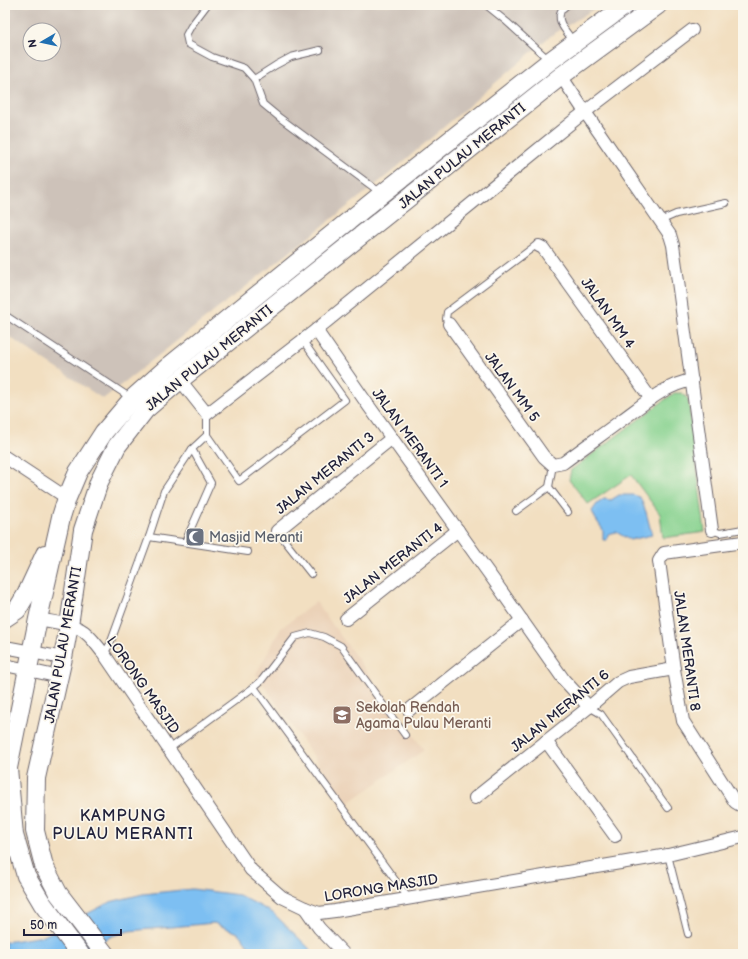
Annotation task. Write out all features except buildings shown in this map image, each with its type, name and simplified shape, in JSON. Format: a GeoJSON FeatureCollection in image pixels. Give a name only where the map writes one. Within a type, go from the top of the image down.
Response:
{"type":"FeatureCollection","features":[{"type":"Feature","properties":{"kind":"main road","name":"JALAN PULAU MERANTI"},"geometry":{"type":"LineString","coordinates":[[80,954],[42,903],[26,876],[14,835],[8,768],[38,619],[61,517],[78,472],[104,432],[132,399],[175,362],[382,194],[550,61],[626,5]]}},
{"type":"Feature","properties":{"kind":"main road","name":"JALAN PULAU MERANTI"},"geometry":{"type":"LineString","coordinates":[[105,954],[58,893],[44,866],[35,831],[36,778],[60,676],[83,530],[98,482],[117,446],[144,410],[180,380],[561,76],[658,5]]}},
{"type":"Feature","properties":{"kind":"main road"},"geometry":{"type":"LineString","coordinates":[[5,618],[17,610],[26,595],[61,517]]}},
{"type":"Feature","properties":{"kind":"main road"},"geometry":{"type":"LineString","coordinates":[[5,749],[8,768]]}},
{"type":"Feature","properties":{"kind":"street"},"geometry":{"type":"LineString","coordinates":[[180,380],[207,414],[303,341],[585,112],[692,30]]}},
{"type":"Feature","properties":{"kind":"street"},"geometry":{"type":"LineString","coordinates":[[561,76],[670,235],[673,245],[712,530]]}},
{"type":"Feature","properties":{"kind":"street","name":"JALAN MM 4"},"geometry":{"type":"LineString","coordinates":[[539,246],[543,248],[651,399]]}},
{"type":"Feature","properties":{"kind":"street","name":"JALAN MM 5"},"geometry":{"type":"LineString","coordinates":[[449,324],[544,458],[554,464]]}},
{"type":"Feature","properties":{"kind":"street","name":"JALAN MERANTI 1"},"geometry":{"type":"LineString","coordinates":[[316,330],[564,680],[589,707]]}},
{"type":"Feature","properties":{"kind":"street"},"geometry":{"type":"LineString","coordinates":[[554,464],[563,463],[651,399],[672,386],[692,380]]}},
{"type":"Feature","properties":{"kind":"street","name":"JALAN MERANTI 3"},"geometry":{"type":"LineString","coordinates":[[277,531],[392,438]]}},
{"type":"Feature","properties":{"kind":"street"},"geometry":{"type":"LineString","coordinates":[[5,457],[67,498]]}},
{"type":"Feature","properties":{"kind":"street","name":"JALAN MERANTI 4"},"geometry":{"type":"LineString","coordinates":[[346,619],[458,530]]}},
{"type":"Feature","properties":{"kind":"street","name":"JALAN MERANTI 8"},"geometry":{"type":"LineString","coordinates":[[743,542],[664,553],[659,561],[683,722],[735,802],[743,805]]}},
{"type":"Feature","properties":{"kind":"street","name":"LORONG MASJID"},"geometry":{"type":"LineString","coordinates":[[38,619],[81,630],[90,637],[104,654],[251,870],[282,897],[305,908],[320,913],[668,855],[743,837]]}},
{"type":"Feature","properties":{"kind":"street"},"geometry":{"type":"LineString","coordinates":[[409,710],[522,620]]}},
{"type":"Feature","properties":{"kind":"street"},"geometry":{"type":"LineString","coordinates":[[5,647],[63,658]]}},
{"type":"Feature","properties":{"kind":"street"},"geometry":{"type":"LineString","coordinates":[[5,665],[60,676]]}},
{"type":"Feature","properties":{"kind":"street","name":"JALAN MERANTI 6"},"geometry":{"type":"LineString","coordinates":[[475,798],[618,682],[630,677],[674,669]]}},
{"type":"Feature","properties":{"kind":"street"},"geometry":{"type":"LineString","coordinates":[[546,741],[615,836]]}},
{"type":"Feature","properties":{"kind":"street"},"geometry":{"type":"LineString","coordinates":[[305,908],[319,928],[344,954]]}},
{"type":"Feature","properties":{"kind":"lane"},"geometry":{"type":"LineString","coordinates":[[207,5],[191,26],[186,36],[188,44],[212,58],[244,68],[254,79],[263,104],[382,194]]}},
{"type":"Feature","properties":{"kind":"lane"},"geometry":{"type":"LineString","coordinates":[[486,5],[550,61]]}},
{"type":"Feature","properties":{"kind":"lane"},"geometry":{"type":"LineString","coordinates":[[567,5],[562,10],[560,16],[561,23],[575,43]]}},
{"type":"Feature","properties":{"kind":"lane"},"geometry":{"type":"LineString","coordinates":[[254,79],[291,57],[320,50]]}},
{"type":"Feature","properties":{"kind":"lane"},"geometry":{"type":"LineString","coordinates":[[660,221],[676,214],[726,203]]}},
{"type":"Feature","properties":{"kind":"lane"},"geometry":{"type":"LineString","coordinates":[[449,324],[446,319],[447,312],[536,246],[539,246]]}},
{"type":"Feature","properties":{"kind":"lane"},"geometry":{"type":"LineString","coordinates":[[5,315],[132,399]]}},
{"type":"Feature","properties":{"kind":"lane"},"geometry":{"type":"LineString","coordinates":[[207,414],[206,435],[239,481],[345,400],[303,341]]}},
{"type":"Feature","properties":{"kind":"lane"},"geometry":{"type":"LineString","coordinates":[[104,654],[110,644],[164,491],[192,449],[206,435]]}},
{"type":"Feature","properties":{"kind":"lane"},"geometry":{"type":"LineString","coordinates":[[185,542],[211,483],[192,449]]}},
{"type":"Feature","properties":{"kind":"lane"},"geometry":{"type":"LineString","coordinates":[[516,511],[549,487],[554,464]]}},
{"type":"Feature","properties":{"kind":"lane"},"geometry":{"type":"LineString","coordinates":[[549,487],[568,512]]}},
{"type":"Feature","properties":{"kind":"lane"},"geometry":{"type":"LineString","coordinates":[[712,530],[720,533],[743,530]]}},
{"type":"Feature","properties":{"kind":"lane"},"geometry":{"type":"LineString","coordinates":[[277,531],[310,574]]}},
{"type":"Feature","properties":{"kind":"lane"},"geometry":{"type":"LineString","coordinates":[[149,537],[248,552]]}},
{"type":"Feature","properties":{"kind":"lane"},"geometry":{"type":"LineString","coordinates":[[169,749],[254,687],[261,681],[295,637],[310,632],[324,637],[340,646],[404,735]]}},
{"type":"Feature","properties":{"kind":"lane"},"geometry":{"type":"LineString","coordinates":[[254,687],[409,899]]}},
{"type":"Feature","properties":{"kind":"lane"},"geometry":{"type":"LineString","coordinates":[[589,707],[601,714],[668,808]]}},
{"type":"Feature","properties":{"kind":"lane"},"geometry":{"type":"LineString","coordinates":[[668,855],[688,934]]}},
{"type":"Feature","properties":{"kind":"shaded area"},"geometry":{"type":"Polygon","coordinates":[[[5,5],[600,5],[549,37],[389,174],[103,399],[5,334],[5,5]]]}},
{"type":"Feature","properties":{"kind":"shaded area","name":"Sekolah Rendah Agama Pulau Meranti"},"geometry":{"type":"Polygon","coordinates":[[[316,602],[424,750],[347,804],[256,674],[281,628],[316,602]]]}},
{"type":"Feature","properties":{"kind":"green space"},"geometry":{"type":"Polygon","coordinates":[[[674,393],[682,393],[688,399],[705,532],[663,538],[660,514],[631,475],[588,504],[569,480],[571,470],[674,393]]]}},
{"type":"Feature","properties":{"kind":"water"},"geometry":{"type":"Polygon","coordinates":[[[619,495],[633,495],[640,497],[646,512],[652,535],[630,540],[616,532],[608,534],[607,540],[603,540],[603,530],[592,511],[597,504],[604,499],[611,500],[619,495]]]}},
{"type":"Feature","properties":{"kind":"water"},"geometry":{"type":"Polygon","coordinates":[[[192,889],[239,895],[273,913],[315,954],[259,954],[251,948],[238,933],[214,923],[129,931],[112,936],[78,954],[5,954],[5,942],[44,936],[110,902],[143,894],[192,889]]]}},
{"type":"Feature","properties":{"kind":"place","name":"Masjid Meranti"},"geometry":{"type":"Point","coordinates":[195,537]}},
{"type":"Feature","properties":{"kind":"place","name":"Sekolah Rendah Agama Pulau Meranti"},"geometry":{"type":"Point","coordinates":[342,715]}},
{"type":"Feature","properties":{"kind":"district","name":"KAMPUNG PULAU MERANTI"},"geometry":{"type":"Point","coordinates":[123,825]}}]}
